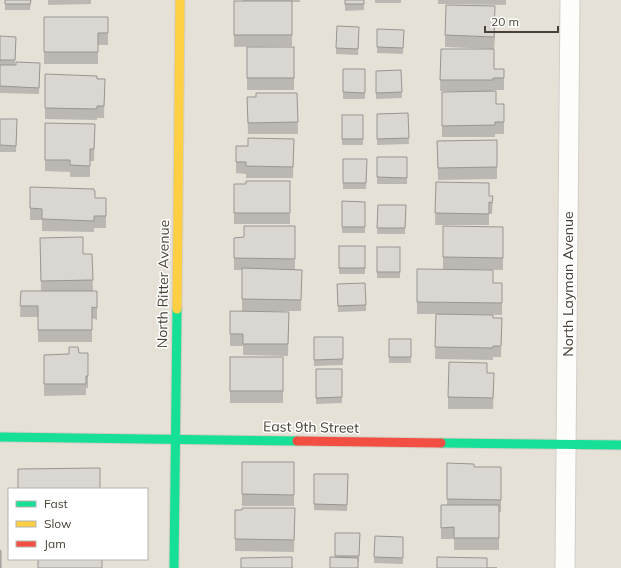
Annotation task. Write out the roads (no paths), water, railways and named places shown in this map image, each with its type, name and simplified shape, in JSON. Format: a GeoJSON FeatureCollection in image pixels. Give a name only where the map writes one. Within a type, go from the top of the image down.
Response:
{"type":"FeatureCollection","features":[{"type":"Feature","properties":{"kind":"street","name":"North Ritter Avenue"},"geometry":{"type":"LineString","coordinates":[[174,568],[180,0]]}},
{"type":"Feature","properties":{"kind":"street","name":"North Layman Avenue"},"geometry":{"type":"LineString","coordinates":[[565,568],[570,0]]}},
{"type":"Feature","properties":{"kind":"street","name":"East 9th Street"},"geometry":{"type":"LineString","coordinates":[[0,437],[621,445]]}}]}
